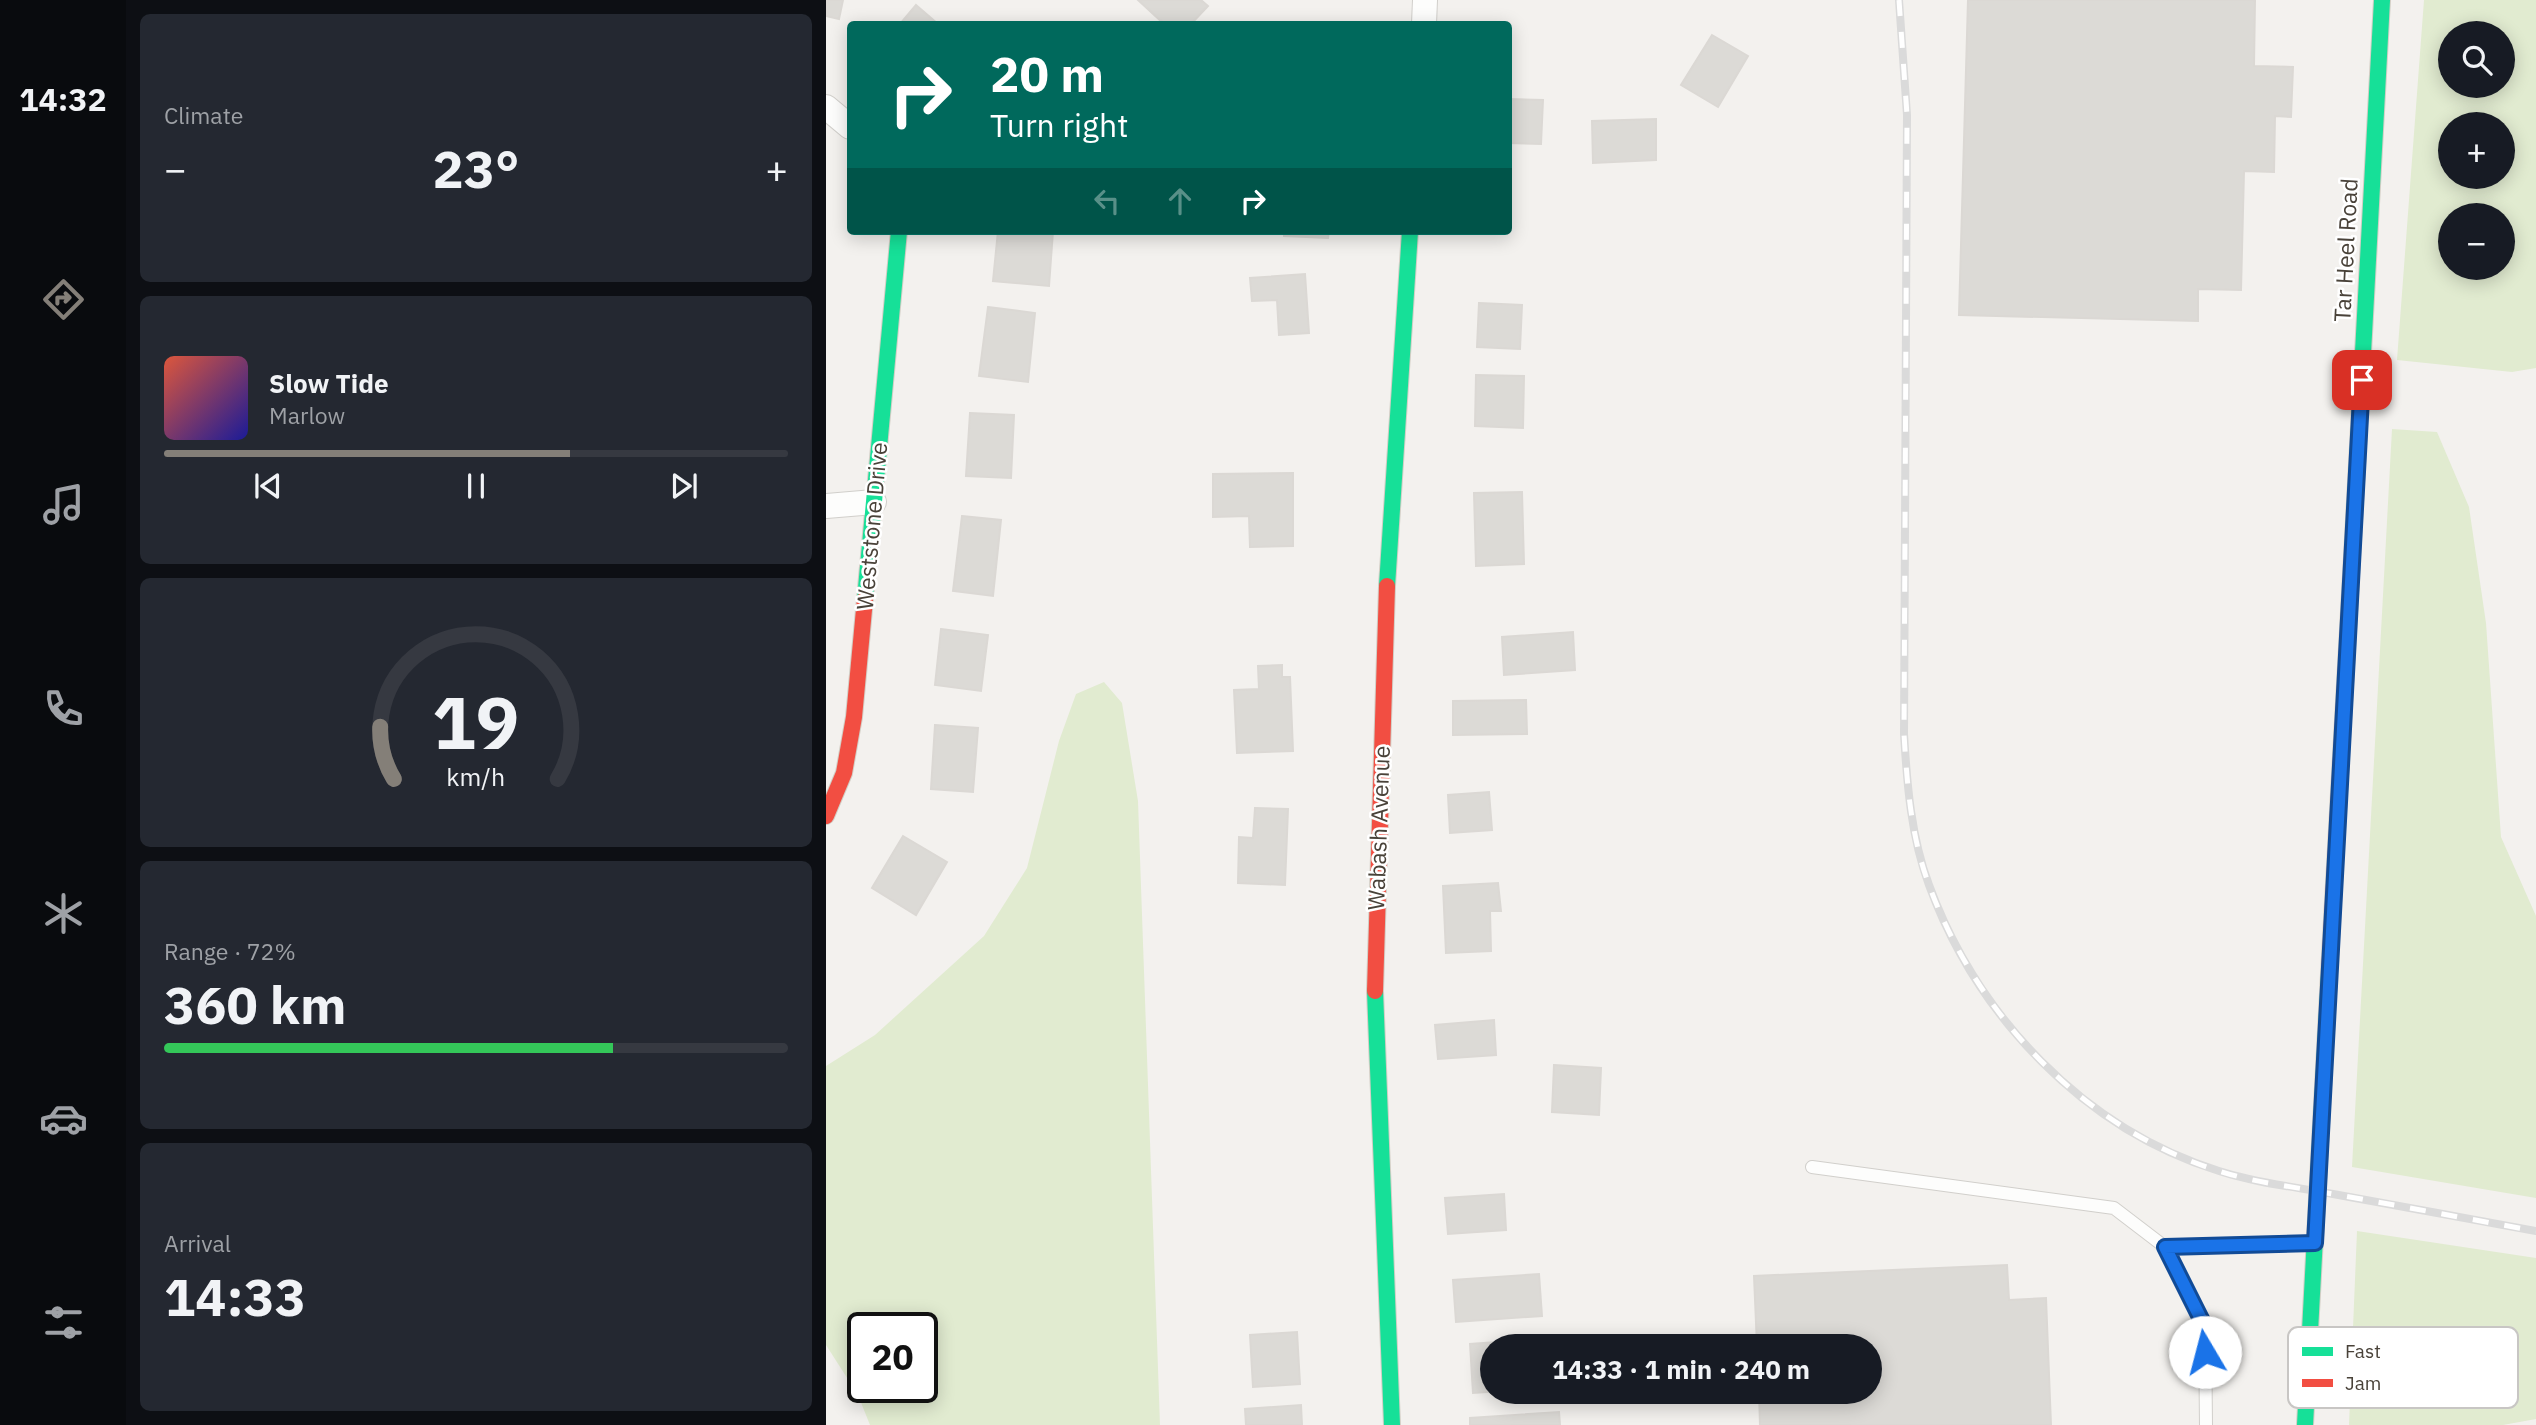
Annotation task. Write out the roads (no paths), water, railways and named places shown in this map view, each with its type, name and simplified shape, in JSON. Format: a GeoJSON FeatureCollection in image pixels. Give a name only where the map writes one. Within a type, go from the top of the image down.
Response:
{"type":"FeatureCollection","features":[{"type":"Feature","properties":{"kind":"street"},"geometry":{"type":"LineString","coordinates":[[1424,21],[1425,0]]}},
{"type":"Feature","properties":{"kind":"street","name":"Tar Heel Road"},"geometry":{"type":"LineString","coordinates":[[2310,1327],[2382,0]]}},
{"type":"Feature","properties":{"kind":"street"},"geometry":{"type":"LineString","coordinates":[[826,107],[847,124]]}},
{"type":"Feature","properties":{"kind":"street","name":"Weststone Drive"},"geometry":{"type":"LineString","coordinates":[[826,816],[844,773],[854,717],[899,235]]}},
{"type":"Feature","properties":{"kind":"street","name":"Wabash Avenue"},"geometry":{"type":"LineString","coordinates":[[1392,1425],[1374,987],[1386,601],[1410,235]]}},
{"type":"Feature","properties":{"kind":"street"},"geometry":{"type":"LineString","coordinates":[[826,506],[874,502]]}},
{"type":"Feature","properties":{"kind":"lane"},"geometry":{"type":"LineString","coordinates":[[1812,1167],[2113,1208],[2165,1247],[2205,1327],[2206,1425]]}},
{"type":"Feature","properties":{"kind":"lane"},"geometry":{"type":"LineString","coordinates":[[2165,1247],[2315,1243]]}},
{"type":"Feature","properties":{"kind":"railway"},"geometry":{"type":"LineString","coordinates":[[1899,0],[1907,115],[1904,734],[1908,791],[1918,848],[1929,885],[1950,933],[1976,979],[2006,1022],[2041,1061],[2081,1097],[2123,1127],[2170,1152],[2247,1179],[2536,1231]]}}]}
